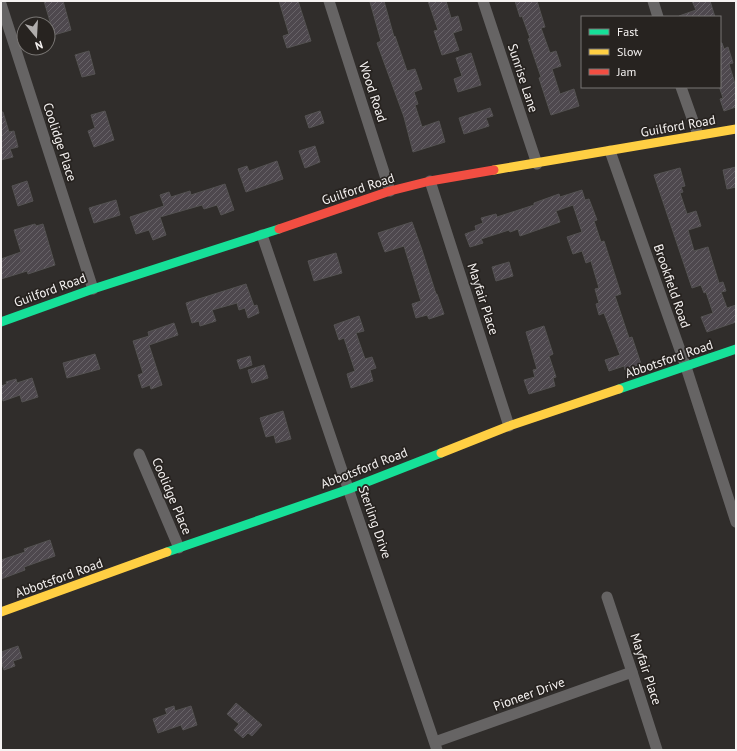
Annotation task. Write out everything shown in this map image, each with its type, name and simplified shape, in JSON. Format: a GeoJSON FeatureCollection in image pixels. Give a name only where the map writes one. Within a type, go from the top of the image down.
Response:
{"type":"FeatureCollection","features":[{"type":"Feature","properties":{"kind":"street","name":"Wood Road"},"geometry":{"type":"LineString","coordinates":[[329,1],[390,191]]}},
{"type":"Feature","properties":{"kind":"street","name":"Sunrise Lane"},"geometry":{"type":"LineString","coordinates":[[483,1],[537,164]]}},
{"type":"Feature","properties":{"kind":"street"},"geometry":{"type":"LineString","coordinates":[[653,1],[658,16]]}},
{"type":"Feature","properties":{"kind":"street","name":"Coolidge Place"},"geometry":{"type":"LineString","coordinates":[[1,4],[93,288]]}},
{"type":"Feature","properties":{"kind":"street"},"geometry":{"type":"LineString","coordinates":[[682,88],[698,136]]}},
{"type":"Feature","properties":{"kind":"street","name":"Guilford Road"},"geometry":{"type":"LineString","coordinates":[[1,322],[93,288],[262,235],[390,191],[430,181],[736,130]]}},
{"type":"Feature","properties":{"kind":"street","name":"Brookfield Road"},"geometry":{"type":"LineString","coordinates":[[610,151],[686,367],[736,522]]}},
{"type":"Feature","properties":{"kind":"street","name":"Mayfair Place"},"geometry":{"type":"LineString","coordinates":[[430,181],[509,426]]}},
{"type":"Feature","properties":{"kind":"street","name":"Sterling Drive"},"geometry":{"type":"LineString","coordinates":[[262,235],[436,746]]}},
{"type":"Feature","properties":{"kind":"street","name":"Abbotsford Road"},"geometry":{"type":"LineString","coordinates":[[1,612],[349,489],[509,426],[736,349]]}},
{"type":"Feature","properties":{"kind":"street","name":"Coolidge Place"},"geometry":{"type":"LineString","coordinates":[[139,454],[179,548]]}},
{"type":"Feature","properties":{"kind":"street","name":"Mayfair Place"},"geometry":{"type":"LineString","coordinates":[[607,597],[657,750]]}},
{"type":"Feature","properties":{"kind":"street","name":"Pioneer Drive"},"geometry":{"type":"LineString","coordinates":[[436,746],[632,672]]}},
{"type":"Feature","properties":{"kind":"building"},"geometry":{"type":"Polygon","coordinates":[[[44,1],[63,1],[71,30],[56,34],[56,16],[48,16],[44,1]]]}},
{"type":"Feature","properties":{"kind":"building"},"geometry":{"type":"Polygon","coordinates":[[[279,1],[298,1],[311,41],[287,48],[283,36],[289,34],[279,1]]]}},
{"type":"Feature","properties":{"kind":"building"},"geometry":{"type":"Polygon","coordinates":[[[384,1],[394,37],[395,36],[407,71],[415,69],[422,89],[414,92],[418,104],[415,105],[422,127],[439,121],[445,142],[413,152],[404,117],[377,43],[381,41],[370,2],[384,1]]]}},
{"type":"Feature","properties":{"kind":"building"},"geometry":{"type":"Polygon","coordinates":[[[428,1],[446,1],[451,18],[458,16],[462,30],[453,33],[459,50],[442,55],[434,31],[438,30],[428,1]]]}},
{"type":"Feature","properties":{"kind":"building"},"geometry":{"type":"Polygon","coordinates":[[[515,1],[537,1],[545,27],[541,28],[550,53],[556,51],[561,66],[552,69],[560,94],[574,89],[579,106],[551,115],[539,78],[541,77],[528,39],[530,38],[522,16],[520,17],[515,1]]]}},
{"type":"Feature","properties":{"kind":"building"},"geometry":{"type":"Polygon","coordinates":[[[692,1],[710,1],[715,16],[679,16],[696,10],[692,1]]]}},
{"type":"Feature","properties":{"kind":"building"},"geometry":{"type":"Polygon","coordinates":[[[722,43],[724,49],[728,47],[733,63],[729,64],[736,87],[736,107],[724,111],[720,99],[723,98],[720,89],[722,43]]]}},
{"type":"Feature","properties":{"kind":"building"},"geometry":{"type":"Polygon","coordinates":[[[89,51],[95,74],[82,77],[75,55],[89,51]]]}},
{"type":"Feature","properties":{"kind":"building"},"geometry":{"type":"Polygon","coordinates":[[[471,53],[481,85],[458,92],[454,79],[462,76],[456,58],[471,53]]]}},
{"type":"Feature","properties":{"kind":"building"},"geometry":{"type":"Polygon","coordinates":[[[490,108],[493,116],[486,118],[489,126],[464,134],[459,118],[490,108]]]}},
{"type":"Feature","properties":{"kind":"building"},"geometry":{"type":"Polygon","coordinates":[[[105,111],[114,140],[94,147],[88,131],[95,128],[91,115],[105,111]]]}},
{"type":"Feature","properties":{"kind":"building"},"geometry":{"type":"Polygon","coordinates":[[[320,111],[324,123],[309,128],[305,116],[320,111]]]}},
{"type":"Feature","properties":{"kind":"building"},"geometry":{"type":"Polygon","coordinates":[[[1,112],[3,112],[9,132],[14,131],[18,147],[10,149],[13,157],[1,160],[1,112]]]}},
{"type":"Feature","properties":{"kind":"building"},"geometry":{"type":"Polygon","coordinates":[[[315,146],[320,162],[305,168],[299,151],[315,146]]]}},
{"type":"Feature","properties":{"kind":"building"},"geometry":{"type":"Polygon","coordinates":[[[277,161],[283,179],[246,192],[238,169],[247,166],[249,171],[277,161]]]}},
{"type":"Feature","properties":{"kind":"building"},"geometry":{"type":"Polygon","coordinates":[[[736,167],[736,187],[727,189],[723,170],[736,167]]]}},
{"type":"Feature","properties":{"kind":"building"},"geometry":{"type":"Polygon","coordinates":[[[680,168],[685,186],[681,187],[683,192],[680,193],[687,214],[696,211],[701,226],[688,230],[694,251],[708,247],[719,283],[723,282],[726,291],[721,292],[727,308],[736,305],[736,322],[707,332],[701,317],[713,313],[706,292],[704,293],[701,285],[692,288],[654,175],[680,168]]]}},
{"type":"Feature","properties":{"kind":"building"},"geometry":{"type":"Polygon","coordinates":[[[27,181],[33,201],[18,206],[12,186],[27,181]]]}},
{"type":"Feature","properties":{"kind":"building"},"geometry":{"type":"Polygon","coordinates":[[[225,184],[234,210],[221,215],[217,205],[204,209],[202,205],[160,217],[166,235],[153,240],[149,230],[136,234],[130,217],[164,206],[160,195],[169,192],[171,197],[190,191],[191,195],[225,184]]]}},
{"type":"Feature","properties":{"kind":"building"},"geometry":{"type":"Polygon","coordinates":[[[582,190],[585,200],[589,199],[597,220],[594,221],[601,242],[604,241],[621,294],[615,296],[629,338],[632,337],[641,364],[625,370],[624,366],[609,371],[605,360],[620,355],[604,313],[599,315],[596,304],[599,303],[595,289],[599,288],[591,261],[586,263],[582,251],[573,254],[567,237],[582,232],[573,205],[556,211],[560,222],[520,236],[518,229],[510,232],[509,230],[481,239],[483,243],[470,247],[465,234],[476,230],[475,226],[483,223],[481,218],[496,214],[497,217],[534,205],[534,203],[559,194],[560,197],[582,190]]]}},
{"type":"Feature","properties":{"kind":"building"},"geometry":{"type":"Polygon","coordinates":[[[116,200],[120,215],[94,223],[89,208],[116,200]]]}},
{"type":"Feature","properties":{"kind":"building"},"geometry":{"type":"Polygon","coordinates":[[[412,222],[444,314],[429,319],[427,315],[416,318],[412,304],[421,301],[404,246],[385,252],[378,233],[412,222]]]}},
{"type":"Feature","properties":{"kind":"building"},"geometry":{"type":"Polygon","coordinates":[[[35,224],[36,226],[43,224],[55,265],[28,274],[27,271],[1,279],[1,259],[21,252],[14,230],[35,224]]]}},
{"type":"Feature","properties":{"kind":"building"},"geometry":{"type":"Polygon","coordinates":[[[336,253],[342,273],[314,281],[308,261],[336,253]]]}},
{"type":"Feature","properties":{"kind":"building"},"geometry":{"type":"Polygon","coordinates":[[[509,262],[513,276],[496,281],[492,267],[509,262]]]}},
{"type":"Feature","properties":{"kind":"building"},"geometry":{"type":"Polygon","coordinates":[[[246,284],[254,306],[257,305],[259,313],[248,318],[245,308],[239,310],[237,303],[212,310],[216,321],[200,326],[199,321],[192,323],[186,303],[246,284]]]}},
{"type":"Feature","properties":{"kind":"building"},"geometry":{"type":"Polygon","coordinates":[[[359,316],[364,331],[356,333],[365,359],[372,357],[376,368],[370,370],[373,381],[351,388],[347,374],[355,371],[344,338],[339,340],[334,325],[359,316]]]}},
{"type":"Feature","properties":{"kind":"building"},"geometry":{"type":"Polygon","coordinates":[[[174,323],[178,335],[149,345],[162,385],[151,389],[150,385],[142,388],[138,375],[143,373],[133,341],[149,336],[148,332],[174,323]]]}},
{"type":"Feature","properties":{"kind":"building"},"geometry":{"type":"Polygon","coordinates":[[[544,326],[553,354],[549,356],[556,377],[553,378],[555,386],[529,394],[524,380],[535,377],[533,370],[537,369],[526,332],[544,326]]]}},
{"type":"Feature","properties":{"kind":"building"},"geometry":{"type":"Polygon","coordinates":[[[95,354],[100,369],[67,378],[63,363],[95,354]]]}},
{"type":"Feature","properties":{"kind":"building"},"geometry":{"type":"Polygon","coordinates":[[[250,356],[252,365],[240,369],[237,360],[250,356]]]}},
{"type":"Feature","properties":{"kind":"building"},"geometry":{"type":"Polygon","coordinates":[[[264,365],[268,378],[252,383],[248,370],[264,365]]]}},
{"type":"Feature","properties":{"kind":"building"},"geometry":{"type":"Polygon","coordinates":[[[32,378],[38,397],[22,402],[20,395],[3,401],[1,386],[7,384],[6,382],[16,379],[17,383],[32,378]]]}},
{"type":"Feature","properties":{"kind":"building"},"geometry":{"type":"Polygon","coordinates":[[[283,411],[291,439],[276,443],[274,435],[266,437],[260,418],[283,411]]]}},
{"type":"Feature","properties":{"kind":"building"},"geometry":{"type":"Polygon","coordinates":[[[50,540],[55,556],[24,567],[25,570],[1,579],[1,560],[25,552],[24,549],[50,540]]]}},
{"type":"Feature","properties":{"kind":"building"},"geometry":{"type":"Polygon","coordinates":[[[18,646],[22,658],[13,661],[15,666],[4,670],[1,661],[1,652],[18,646]]]}},
{"type":"Feature","properties":{"kind":"building"},"geometry":{"type":"Polygon","coordinates":[[[236,703],[262,725],[252,736],[248,733],[243,738],[234,730],[239,724],[227,714],[236,703]]]}},
{"type":"Feature","properties":{"kind":"building"},"geometry":{"type":"Polygon","coordinates":[[[174,706],[175,711],[191,706],[197,725],[183,730],[181,725],[158,733],[153,719],[167,714],[165,709],[174,706]]]}},
{"type":"Feature","properties":{"kind":"traffic: fast"},"geometry":{"type":"LineString","coordinates":[[1,322],[93,289],[279,229]]}},
{"type":"Feature","properties":{"kind":"traffic: fast"},"geometry":{"type":"LineString","coordinates":[[619,389],[736,349]]}},
{"type":"Feature","properties":{"kind":"traffic: fast"},"geometry":{"type":"LineString","coordinates":[[167,552],[349,489],[441,453]]}},
{"type":"Feature","properties":{"kind":"traffic: slow"},"geometry":{"type":"LineString","coordinates":[[494,170],[736,129]]}},
{"type":"Feature","properties":{"kind":"traffic: slow"},"geometry":{"type":"LineString","coordinates":[[441,453],[509,426],[619,389]]}},
{"type":"Feature","properties":{"kind":"traffic: slow"},"geometry":{"type":"LineString","coordinates":[[1,612],[167,552]]}},
{"type":"Feature","properties":{"kind":"traffic: jam"},"geometry":{"type":"LineString","coordinates":[[279,229],[390,191],[430,181],[494,170]]}}]}
